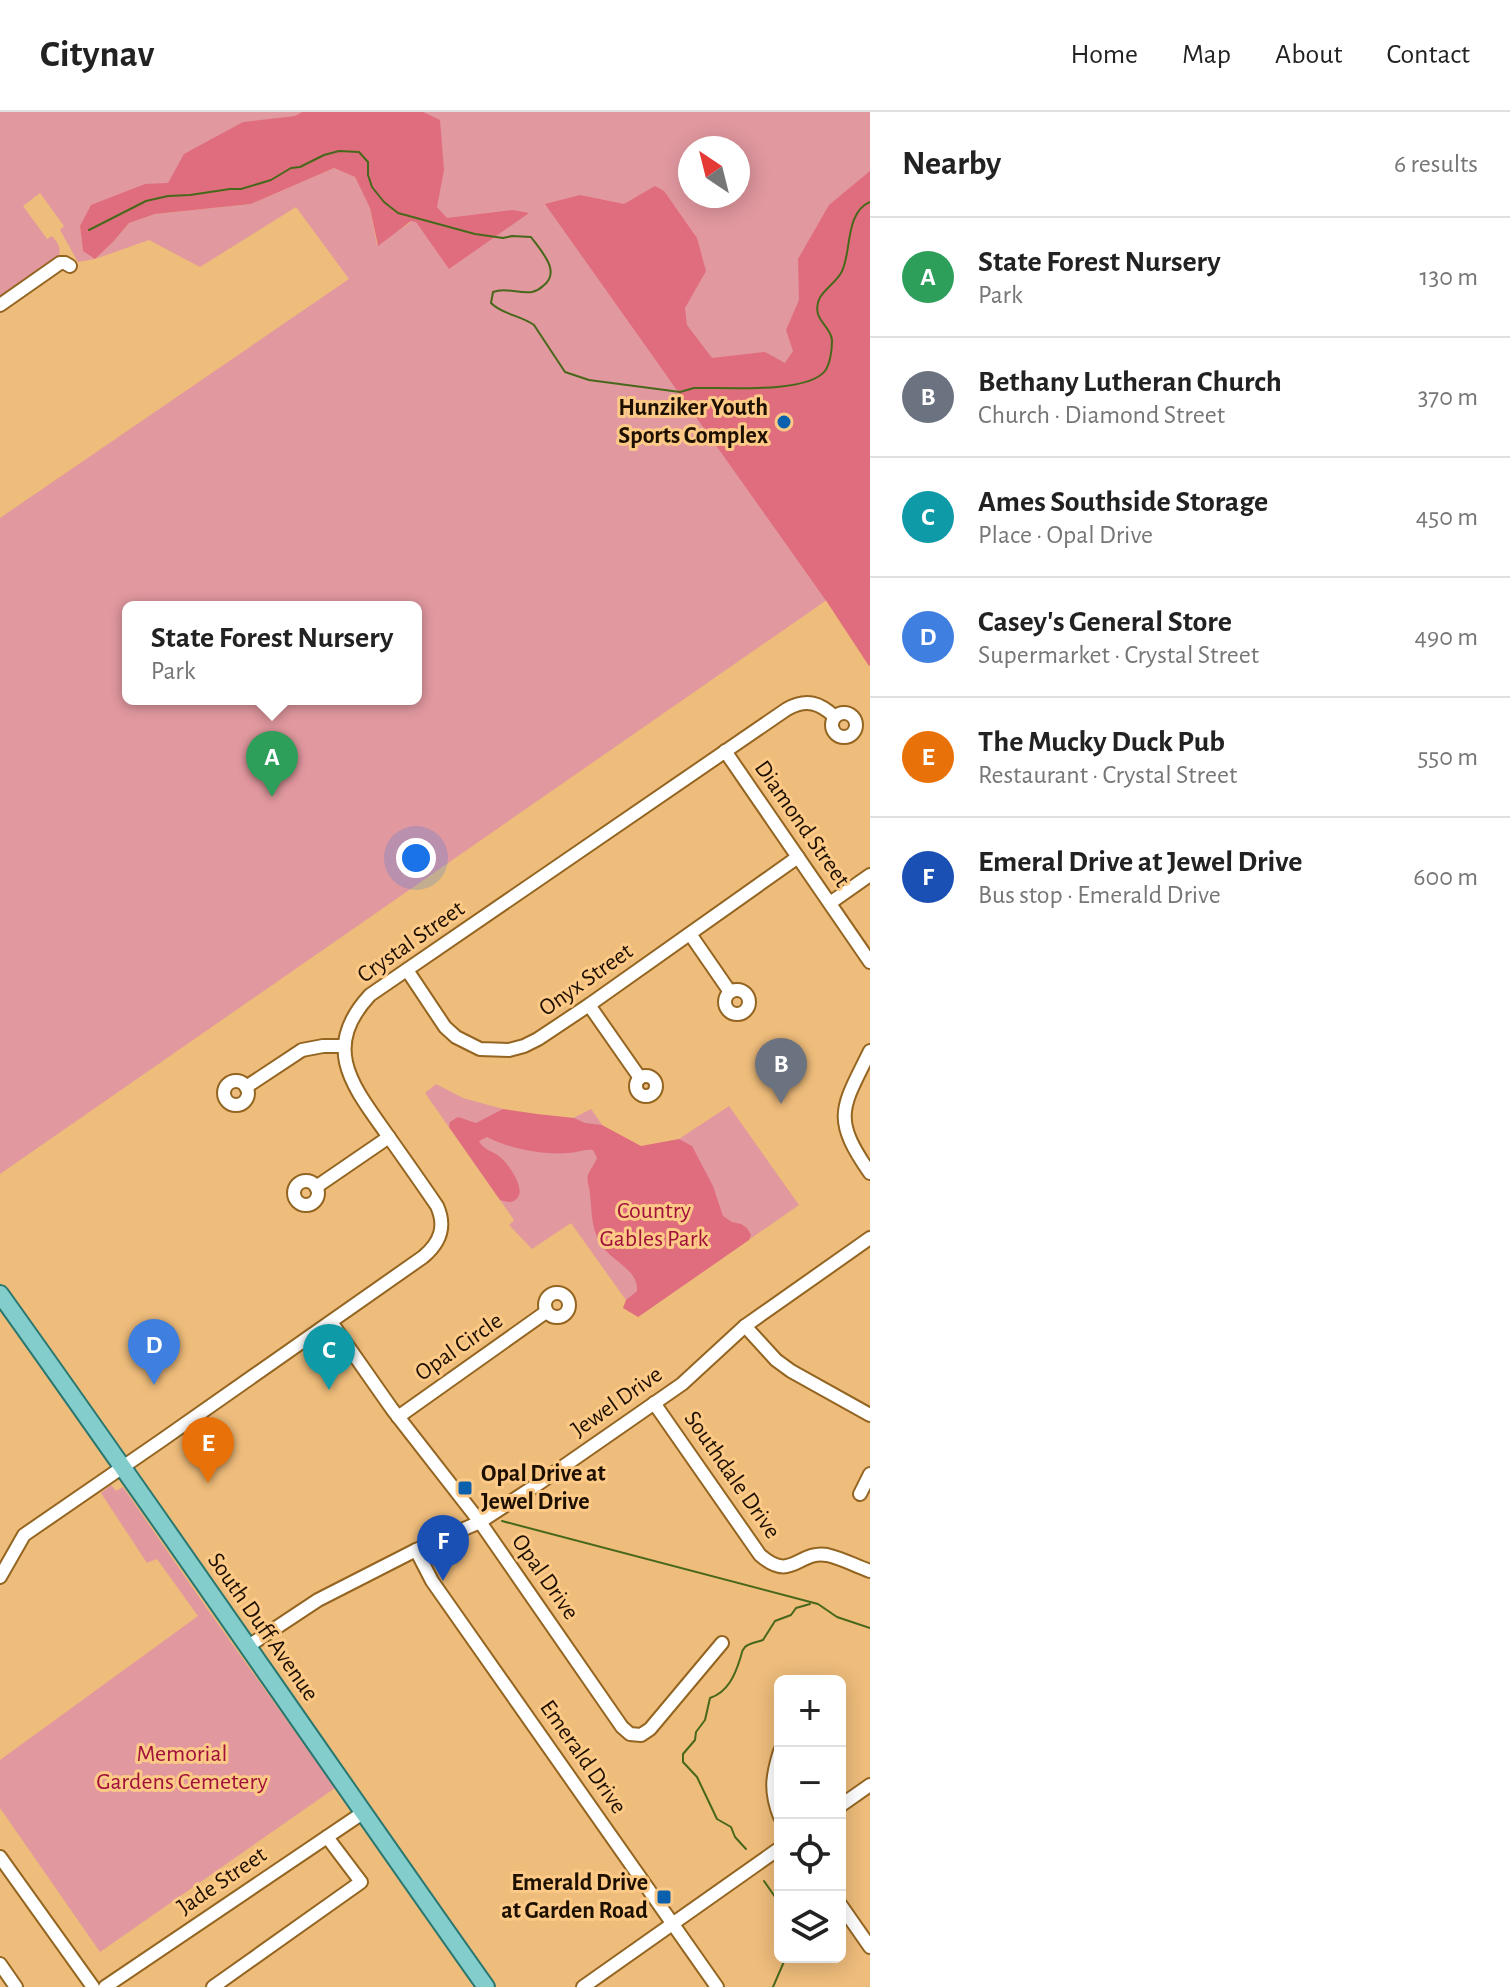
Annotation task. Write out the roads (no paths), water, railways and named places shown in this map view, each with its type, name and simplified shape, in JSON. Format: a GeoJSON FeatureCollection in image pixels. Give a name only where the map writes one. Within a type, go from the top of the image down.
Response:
{"type":"FeatureCollection","features":[{"type":"Feature","properties":{"kind":"main road","name":"South Duff Avenue"},"geometry":{"type":"LineString","coordinates":[[0,1294],[486,1987]]}},
{"type":"Feature","properties":{"kind":"street"},"geometry":{"type":"LineString","coordinates":[[0,305],[60,263],[70,266]]}},
{"type":"Feature","properties":{"kind":"street","name":"Crystal Street"},"geometry":{"type":"LineString","coordinates":[[344,1046],[350,1021],[370,995],[725,751],[796,704],[819,704],[835,717]]}},
{"type":"Feature","properties":{"kind":"street","name":"Diamond Street"},"geometry":{"type":"LineString","coordinates":[[725,751],[870,962]]}},
{"type":"Feature","properties":{"kind":"street","name":"Onyx Street"},"geometry":{"type":"LineString","coordinates":[[407,970],[445,1027],[456,1037],[480,1049],[509,1050],[524,1046],[589,1005],[798,857]]}},
{"type":"Feature","properties":{"kind":"street"},"geometry":{"type":"LineString","coordinates":[[830,903],[870,875]]}},
{"type":"Feature","properties":{"kind":"street"},"geometry":{"type":"LineString","coordinates":[[690,934],[730,992]]}},
{"type":"Feature","properties":{"kind":"street"},"geometry":{"type":"LineString","coordinates":[[589,1005],[640,1078]]}},
{"type":"Feature","properties":{"kind":"street"},"geometry":{"type":"LineString","coordinates":[[0,1577],[24,1535],[423,1257],[442,1232],[437,1206],[350,1079],[344,1046],[302,1050],[246,1087]]}},
{"type":"Feature","properties":{"kind":"street"},"geometry":{"type":"LineString","coordinates":[[870,1051],[848,1095],[844,1122],[853,1149],[870,1173]]}},
{"type":"Feature","properties":{"kind":"street"},"geometry":{"type":"LineString","coordinates":[[316,1187],[389,1137]]}},
{"type":"Feature","properties":{"kind":"street","name":"Jewel Drive"},"geometry":{"type":"LineString","coordinates":[[247,1647],[318,1600],[416,1550],[480,1522],[538,1484],[682,1384],[745,1326],[870,1238]]}},
{"type":"Feature","properties":{"kind":"street","name":"Opal Circle"},"geometry":{"type":"LineString","coordinates":[[398,1417],[546,1312]]}},
{"type":"Feature","properties":{"kind":"street","name":"Opal Drive"},"geometry":{"type":"LineString","coordinates":[[331,1322],[398,1417],[480,1522],[622,1727],[630,1734],[641,1735],[650,1729],[722,1643]]}},
{"type":"Feature","properties":{"kind":"street"},"geometry":{"type":"LineString","coordinates":[[745,1326],[776,1360],[791,1371],[870,1415]]}},
{"type":"Feature","properties":{"kind":"street","name":"Southdale Drive"},"geometry":{"type":"LineString","coordinates":[[654,1403],[760,1555],[772,1565],[785,1567],[813,1556],[825,1555],[870,1571]]}},
{"type":"Feature","properties":{"kind":"street"},"geometry":{"type":"LineString","coordinates":[[860,1494],[870,1474]]}},
{"type":"Feature","properties":{"kind":"street","name":"Emerald Drive"},"geometry":{"type":"LineString","coordinates":[[416,1550],[432,1581],[717,1987]]}},
{"type":"Feature","properties":{"kind":"street"},"geometry":{"type":"LineString","coordinates":[[774,1769],[774,1799]]}},
{"type":"Feature","properties":{"kind":"street"},"geometry":{"type":"LineString","coordinates":[[846,1802],[870,1785]]}},
{"type":"Feature","properties":{"kind":"street","name":"Jade Street"},"geometry":{"type":"LineString","coordinates":[[105,1987],[364,1812]]}},
{"type":"Feature","properties":{"kind":"street"},"geometry":{"type":"LineString","coordinates":[[213,1987],[361,1882],[327,1837]]}},
{"type":"Feature","properties":{"kind":"street"},"geometry":{"type":"LineString","coordinates":[[583,1987],[774,1852]]}},
{"type":"Feature","properties":{"kind":"street"},"geometry":{"type":"LineString","coordinates":[[0,1857],[93,1987]]}},
{"type":"Feature","properties":{"kind":"street"},"geometry":{"type":"LineString","coordinates":[[846,1913],[870,1947]]}},
{"type":"Feature","properties":{"kind":"street"},"geometry":{"type":"LineString","coordinates":[[0,1964],[16,1987]]}},
{"type":"Feature","properties":{"kind":"waterway"},"geometry":{"type":"LineString","coordinates":[[89,230],[146,201],[241,189],[271,180],[324,155],[339,151],[359,152],[368,162],[372,187],[398,213],[475,234],[503,238],[531,237],[548,262],[551,274],[548,280],[532,292],[493,292],[491,303],[534,325],[565,372],[589,380],[680,392],[694,388],[783,386],[801,383],[825,371],[832,341],[818,314],[818,301],[841,273],[856,215],[870,202]]}},
{"type":"Feature","properties":{"kind":"waterway"},"geometry":{"type":"LineString","coordinates":[[502,1521],[818,1604],[837,1617],[870,1628]]}},
{"type":"Feature","properties":{"kind":"waterway"},"geometry":{"type":"LineString","coordinates":[[746,1849],[731,1827],[717,1819],[697,1777],[683,1762],[683,1754],[695,1740],[696,1732],[705,1720],[710,1698],[722,1692],[733,1677],[744,1648],[763,1640],[775,1621],[791,1615],[796,1608],[810,1604]]}},
{"type":"Feature","properties":{"kind":"waterway"},"geometry":{"type":"LineString","coordinates":[[764,1881],[774,1895]]}},
{"type":"Feature","properties":{"kind":"waterway"},"geometry":{"type":"LineString","coordinates":[[773,1987],[783,1963]]}},
{"type":"Feature","properties":{"kind":"place","name":"Hunziker Youth Sports Complex"},"geometry":{"type":"Point","coordinates":[784,422]}},
{"type":"Feature","properties":{"kind":"place","name":"State Forest Nursery"},"geometry":{"type":"Point","coordinates":[272,797]}},
{"type":"Feature","properties":{"kind":"place","name":"Bethany Lutheran Church"},"geometry":{"type":"Point","coordinates":[781,1104]}},
{"type":"Feature","properties":{"kind":"place","name":"Casey's General Store"},"geometry":{"type":"Point","coordinates":[154,1385]}},
{"type":"Feature","properties":{"kind":"place","name":"Ames Southside Storage"},"geometry":{"type":"Point","coordinates":[329,1390]}},
{"type":"Feature","properties":{"kind":"place","name":"The Mucky Duck Pub"},"geometry":{"type":"Point","coordinates":[208,1483]}},
{"type":"Feature","properties":{"kind":"place","name":"Opal Drive at Jewel Drive"},"geometry":{"type":"Point","coordinates":[465,1488]}},
{"type":"Feature","properties":{"kind":"place","name":"Emeral Drive at Jewel Drive"},"geometry":{"type":"Point","coordinates":[443,1581]}},
{"type":"Feature","properties":{"kind":"place","name":"Emerald Drive at Garden Road"},"geometry":{"type":"Point","coordinates":[664,1897]}},
{"type":"Feature","properties":{"kind":"park label","name":"Country Gables Park"},"geometry":{"type":"Point","coordinates":[654,1225]}},
{"type":"Feature","properties":{"kind":"park label","name":"Memorial Gardens Cemetery"},"geometry":{"type":"Point","coordinates":[182,1768]}}]}
